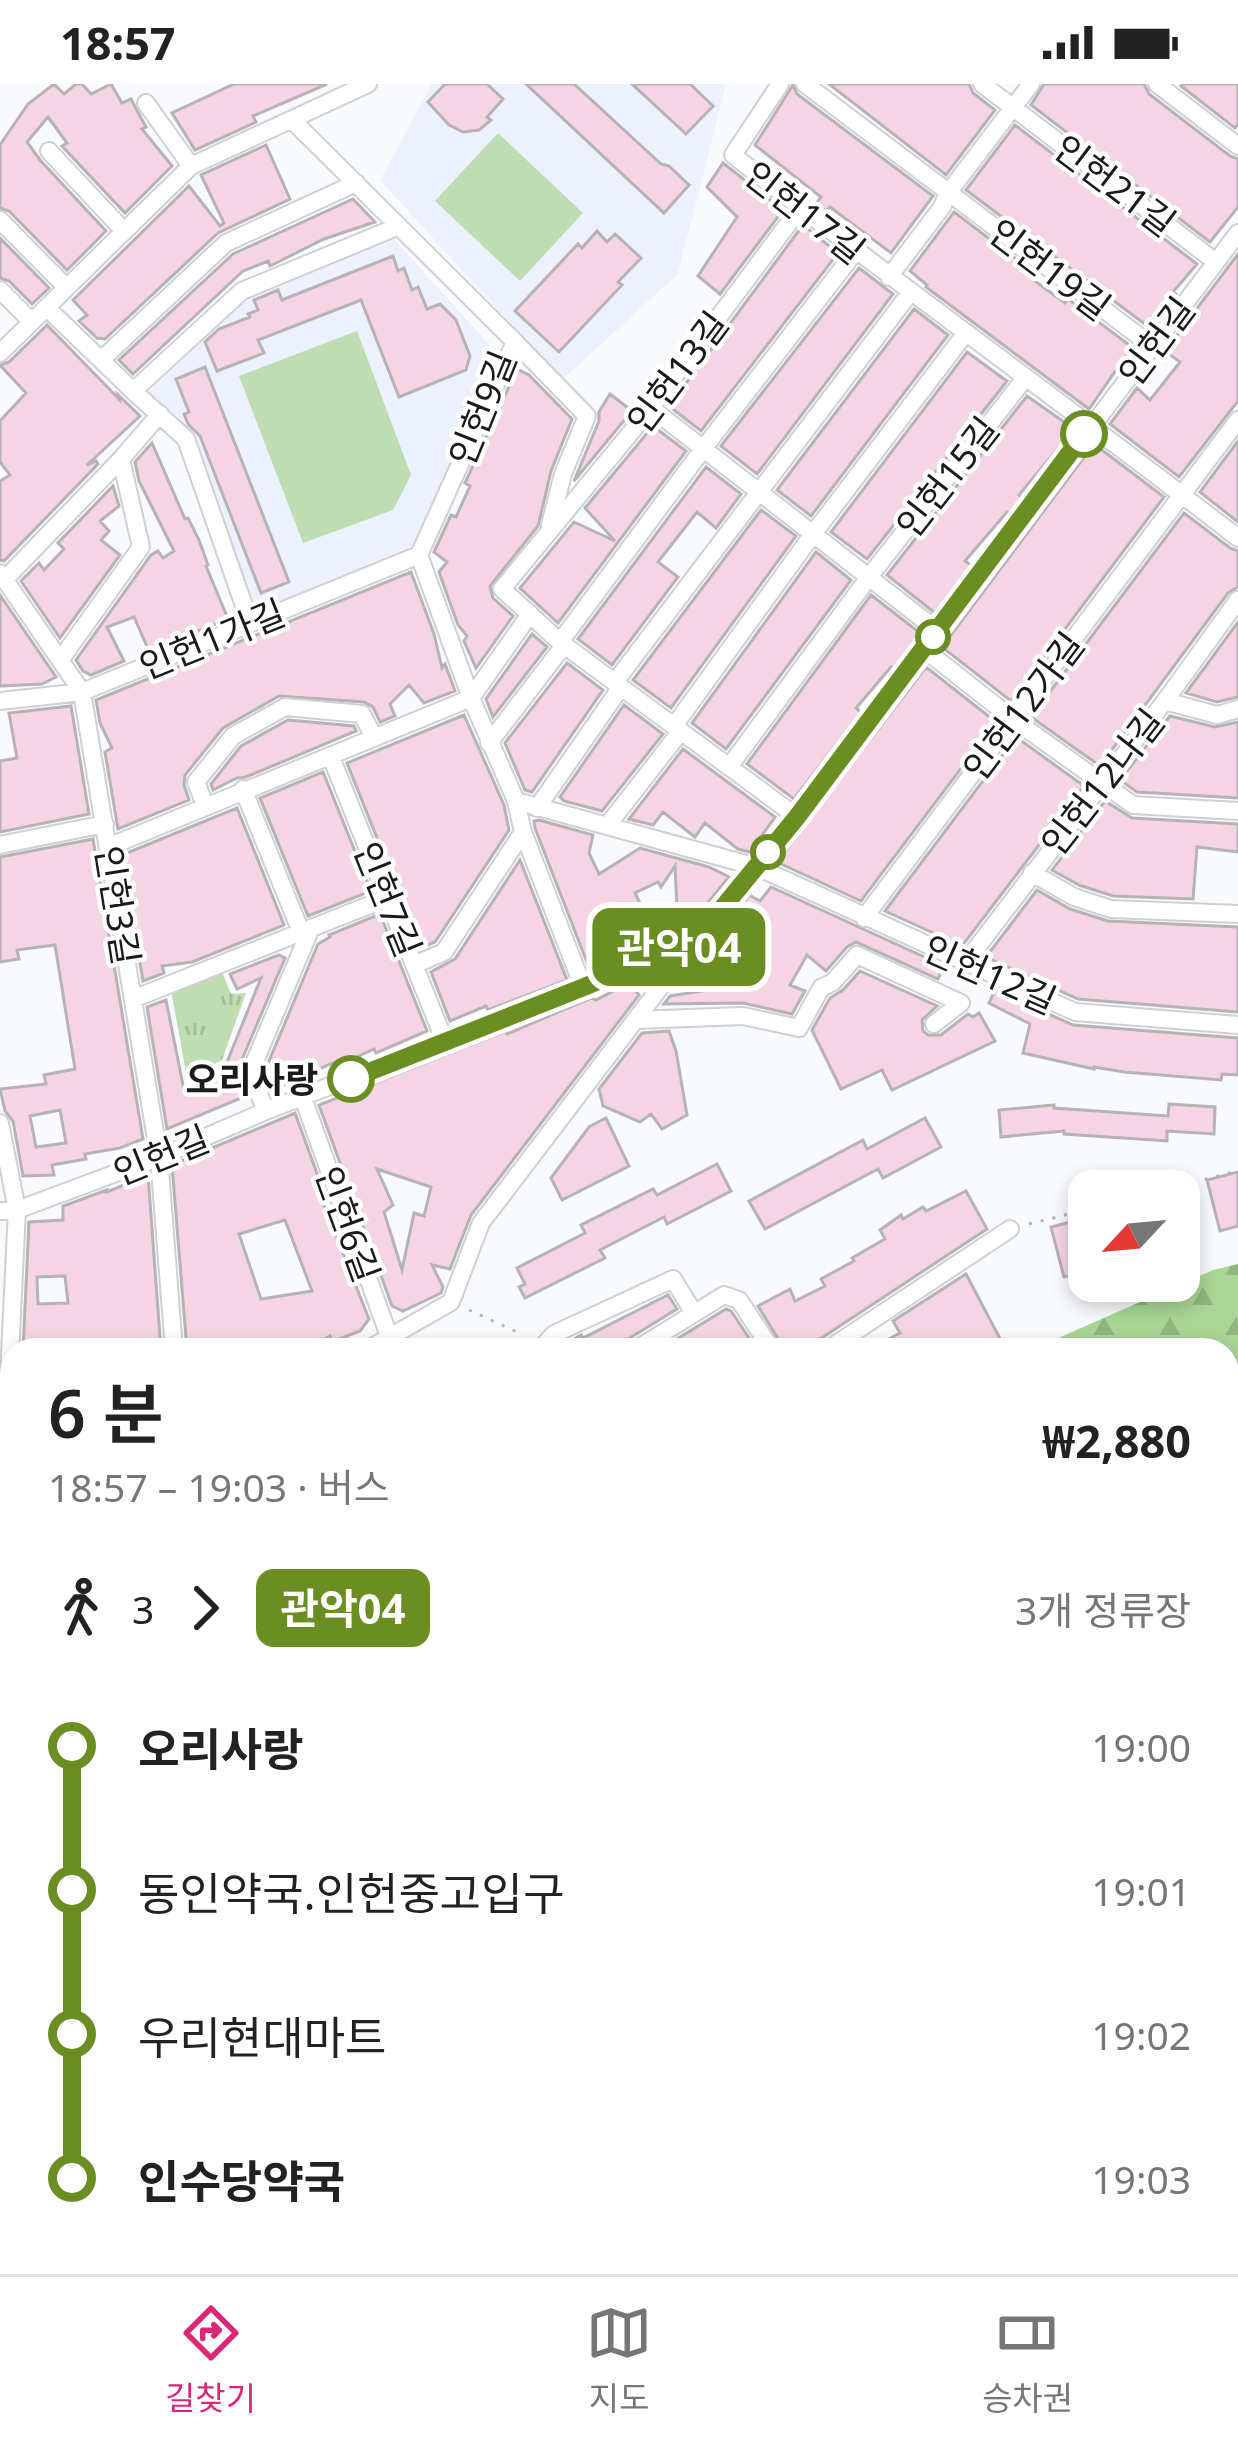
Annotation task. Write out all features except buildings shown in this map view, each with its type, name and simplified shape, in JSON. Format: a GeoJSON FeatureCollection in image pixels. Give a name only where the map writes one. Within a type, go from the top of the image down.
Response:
{"type":"FeatureCollection","features":[{"type":"Feature","properties":{"kind":"street"},"geometry":{"type":"LineString","coordinates":[[0,353],[190,166],[368,84]]}},
{"type":"Feature","properties":{"kind":"street","name":"인헌17길"},"geometry":{"type":"LineString","coordinates":[[781,84],[733,155],[1238,538]]}},
{"type":"Feature","properties":{"kind":"street","name":"인헌19길"},"geometry":{"type":"LineString","coordinates":[[805,84],[1152,346]]}},
{"type":"Feature","properties":{"kind":"street","name":"인헌21길"},"geometry":{"type":"LineString","coordinates":[[982,84],[1216,262]]}},
{"type":"Feature","properties":{"kind":"street"},"geometry":{"type":"LineString","coordinates":[[948,193],[1031,84]]}},
{"type":"Feature","properties":{"kind":"street"},"geometry":{"type":"LineString","coordinates":[[1157,84],[1238,146]]}},
{"type":"Feature","properties":{"kind":"street"},"geometry":{"type":"LineString","coordinates":[[146,103],[190,166]]}},
{"type":"Feature","properties":{"kind":"street","name":"인헌9길"},"geometry":{"type":"LineString","coordinates":[[293,121],[515,342],[419,555]]}},
{"type":"Feature","properties":{"kind":"street"},"geometry":{"type":"LineString","coordinates":[[49,151],[124,232]]}},
{"type":"Feature","properties":{"kind":"street"},"geometry":{"type":"LineString","coordinates":[[102,359],[226,243],[356,184]]}},
{"type":"Feature","properties":{"kind":"street","name":"인헌17길"},"geometry":{"type":"LineString","coordinates":[[889,277],[948,193]]}},
{"type":"Feature","properties":{"kind":"street","name":"인헌13길"},"geometry":{"type":"LineString","coordinates":[[797,817],[562,643],[502,590],[651,408],[800,208]]}},
{"type":"Feature","properties":{"kind":"street"},"geometry":{"type":"LineString","coordinates":[[0,220],[66,287]]}},
{"type":"Feature","properties":{"kind":"street"},"geometry":{"type":"LineString","coordinates":[[133,392],[242,291],[399,226]]}},
{"type":"Feature","properties":{"kind":"street","name":"인헌길"},"geometry":{"type":"LineString","coordinates":[[9,1211],[160,1157],[697,939],[797,817],[1238,233]]}},
{"type":"Feature","properties":{"kind":"street"},"geometry":{"type":"LineString","coordinates":[[703,448],[855,252]]}},
{"type":"Feature","properties":{"kind":"street"},"geometry":{"type":"LineString","coordinates":[[0,290],[32,322]]}},
{"type":"Feature","properties":{"kind":"street"},"geometry":{"type":"LineString","coordinates":[[537,808],[618,684],[910,293]]}},
{"type":"Feature","properties":{"kind":"street"},"geometry":{"type":"LineString","coordinates":[[47,308],[187,439],[250,623]]}},
{"type":"Feature","properties":{"kind":"street","name":"인헌15길"},"geometry":{"type":"LineString","coordinates":[[813,534],[965,334]]}},
{"type":"Feature","properties":{"kind":"street","name":"인헌13길"},"geometry":{"type":"LineString","coordinates":[[515,342],[587,416],[563,474],[548,532]]}},
{"type":"Feature","properties":{"kind":"street","name":"인헌15길"},"geometry":{"type":"LineString","coordinates":[[869,577],[1025,377]]}},
{"type":"Feature","properties":{"kind":"street"},"geometry":{"type":"LineString","coordinates":[[651,408],[938,631]]}},
{"type":"Feature","properties":{"kind":"street","name":"인헌3길"},"geometry":{"type":"LineString","coordinates":[[160,414],[122,459],[2,576],[82,692],[160,1157],[174,1338]]}},
{"type":"Feature","properties":{"kind":"street","name":"인헌12가길"},"geometry":{"type":"LineString","coordinates":[[864,918],[1238,420]]}},
{"type":"Feature","properties":{"kind":"street","name":"인헌13길"},"geometry":{"type":"LineString","coordinates":[[562,643],[703,448]]}},
{"type":"Feature","properties":{"kind":"street"},"geometry":{"type":"LineString","coordinates":[[61,659],[141,547],[122,459]]}},
{"type":"Feature","properties":{"kind":"street"},"geometry":{"type":"LineString","coordinates":[[607,826],[813,534]]}},
{"type":"Feature","properties":{"kind":"street"},"geometry":{"type":"LineString","coordinates":[[419,555],[584,987]]}},
{"type":"Feature","properties":{"kind":"street","name":"인헌1가길"},"geometry":{"type":"LineString","coordinates":[[0,701],[82,692],[419,555]]}},
{"type":"Feature","properties":{"kind":"street"},"geometry":{"type":"LineString","coordinates":[[729,767],[869,577]]}},
{"type":"Feature","properties":{"kind":"street","name":"인헌12나길"},"geometry":{"type":"LineString","coordinates":[[965,963],[1238,600]]}},
{"type":"Feature","properties":{"kind":"street"},"geometry":{"type":"LineString","coordinates":[[108,847],[471,698],[530,614]]}},
{"type":"Feature","properties":{"kind":"street"},"geometry":{"type":"LineString","coordinates":[[489,743],[562,643]]}},
{"type":"Feature","properties":{"kind":"street"},"geometry":{"type":"LineString","coordinates":[[924,649],[1133,805],[1238,811]]}},
{"type":"Feature","properties":{"kind":"street"},"geometry":{"type":"LineString","coordinates":[[1165,701],[1217,716],[1238,709]]}},
{"type":"Feature","properties":{"kind":"street"},"geometry":{"type":"LineString","coordinates":[[206,805],[196,782],[233,736],[285,707],[362,714],[374,738]]}},
{"type":"Feature","properties":{"kind":"street","name":"인헌7길"},"geometry":{"type":"LineString","coordinates":[[331,757],[446,1042]]}},
{"type":"Feature","properties":{"kind":"street"},"geometry":{"type":"LineString","coordinates":[[243,789],[306,930],[250,1073],[266,1111]]}},
{"type":"Feature","properties":{"kind":"street","name":"인헌12길"},"geometry":{"type":"LineString","coordinates":[[516,801],[757,867],[1075,1012],[1238,1025]]}},
{"type":"Feature","properties":{"kind":"street"},"geometry":{"type":"LineString","coordinates":[[0,845],[105,824]]}},
{"type":"Feature","properties":{"kind":"street"},"geometry":{"type":"LineString","coordinates":[[415,965],[444,952],[524,832]]}},
{"type":"Feature","properties":{"kind":"street"},"geometry":{"type":"LineString","coordinates":[[1032,873],[1074,897],[1111,909],[1238,914]]}},
{"type":"Feature","properties":{"kind":"street"},"geometry":{"type":"LineString","coordinates":[[133,999],[388,898]]}},
{"type":"Feature","properties":{"kind":"street"},"geometry":{"type":"LineString","coordinates":[[400,1338],[451,1302],[481,1223],[697,939]]}},
{"type":"Feature","properties":{"kind":"street"},"geometry":{"type":"LineString","coordinates":[[635,1020],[743,1016],[799,1028],[821,988],[833,982],[856,955],[961,1003],[934,1024]]}},
{"type":"Feature","properties":{"kind":"street","name":"인헌6길"},"geometry":{"type":"LineString","coordinates":[[303,1098],[390,1338]]}},
{"type":"Feature","properties":{"kind":"street"},"geometry":{"type":"LineString","coordinates":[[0,1123],[9,1211],[6,1338]]}},
{"type":"Feature","properties":{"kind":"street"},"geometry":{"type":"LineString","coordinates":[[844,1338],[1010,1229]]}},
{"type":"Feature","properties":{"kind":"street"},"geometry":{"type":"LineString","coordinates":[[550,1338],[673,1279],[694,1313]]}},
{"type":"Feature","properties":{"kind":"street"},"geometry":{"type":"LineString","coordinates":[[654,1338],[724,1295],[739,1300],[764,1338]]}},
{"type":"Feature","properties":{"kind":"path"},"geometry":{"type":"LineString","coordinates":[[1200,1180],[1238,1171]]}},
{"type":"Feature","properties":{"kind":"path"},"geometry":{"type":"LineString","coordinates":[[1010,1229],[1068,1214]]}},
{"type":"Feature","properties":{"kind":"path"},"geometry":{"type":"LineString","coordinates":[[451,1302],[517,1332],[520,1338]]}},
{"type":"Feature","properties":{"kind":"shaded area"},"geometry":{"type":"Polygon","coordinates":[[[432,84],[726,84],[678,274],[564,378],[380,180],[432,84]]]}},
{"type":"Feature","properties":{"kind":"shaded area"},"geometry":{"type":"Polygon","coordinates":[[[394,239],[500,357],[417,551],[252,619],[186,439],[143,390],[239,300],[394,239]]]}},
{"type":"Feature","properties":{"kind":"green space"},"geometry":{"type":"Polygon","coordinates":[[[498,133],[583,213],[520,281],[435,201],[498,133]]]}},
{"type":"Feature","properties":{"kind":"green space"},"geometry":{"type":"Polygon","coordinates":[[[357,331],[411,475],[393,510],[303,543],[239,376],[357,331]]]}},
{"type":"Feature","properties":{"kind":"green space"},"geometry":{"type":"Polygon","coordinates":[[[221,969],[231,994],[246,993],[222,1060],[187,1078],[171,990],[221,969]]]}},
{"type":"Feature","properties":{"kind":"green space"},"geometry":{"type":"Polygon","coordinates":[[[1238,1264],[1238,1338],[1058,1338],[1140,1302],[1200,1302],[1200,1276],[1238,1264]]]}},
{"type":"Feature","properties":{"kind":"bus line","name":"관악04"},"geometry":{"type":"LineString","coordinates":[[351,1079],[697,939],[797,817],[1084,434]]}},
{"type":"Feature","properties":{"kind":"place","name":"오리사랑"},"geometry":{"type":"Point","coordinates":[351,1079]}}]}
